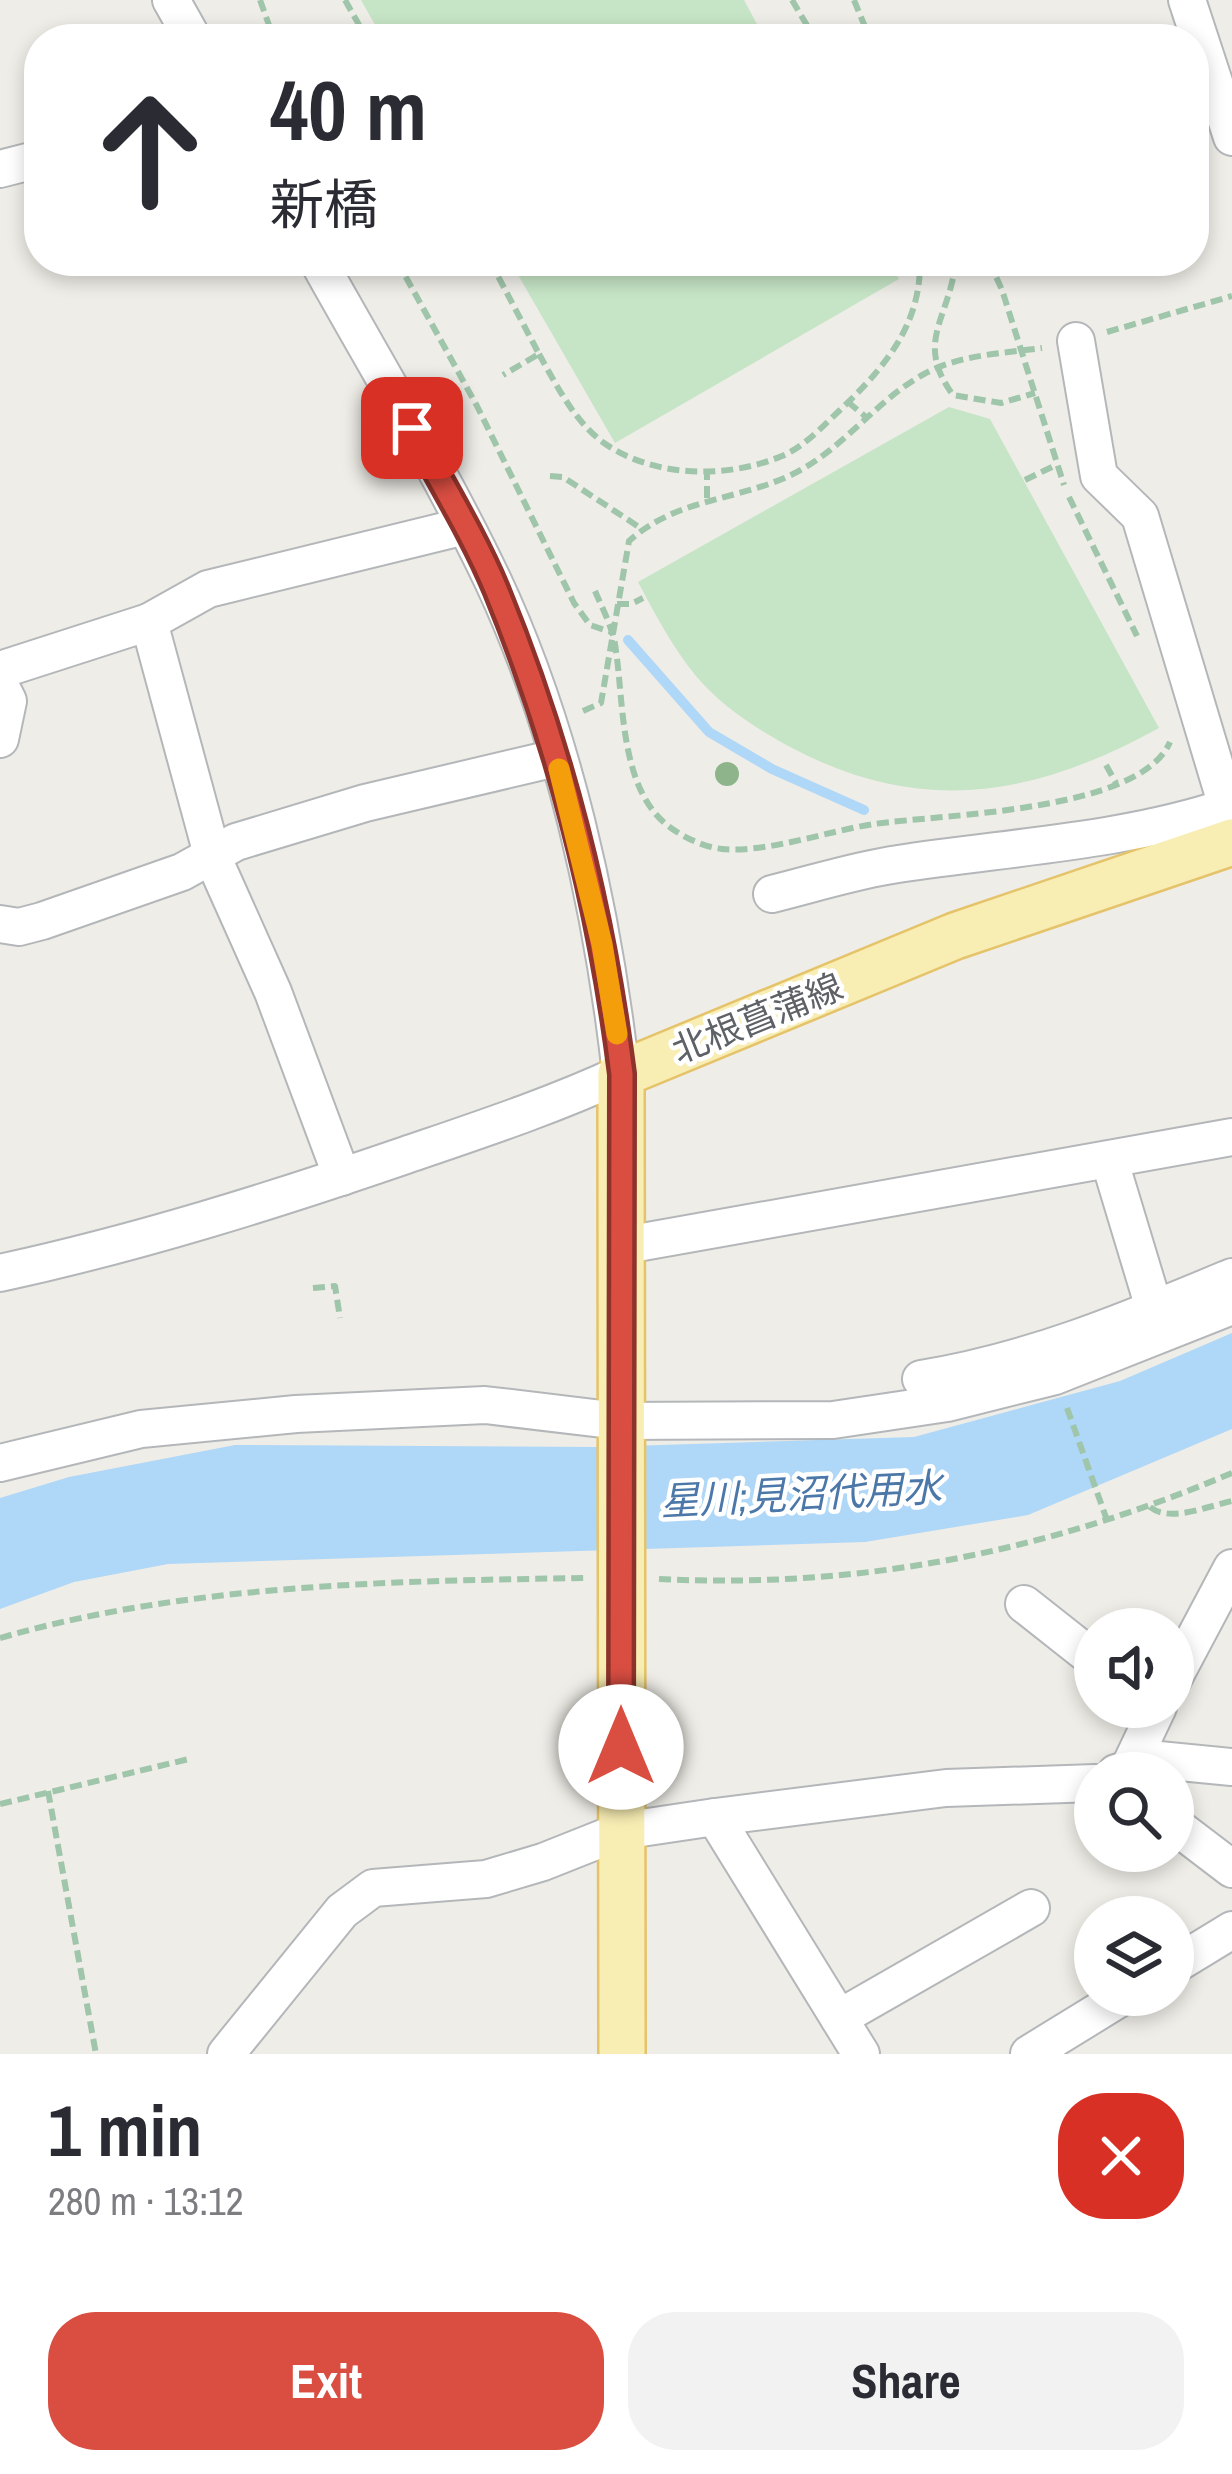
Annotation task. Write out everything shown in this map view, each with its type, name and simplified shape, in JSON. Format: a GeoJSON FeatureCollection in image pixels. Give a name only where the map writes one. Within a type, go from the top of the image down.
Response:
{"type":"FeatureCollection","features":[{"type":"Feature","properties":{"kind":"main road","name":"北根菖蒲線"},"geometry":{"type":"LineString","coordinates":[[622,1074],[1230,824]]}},
{"type":"Feature","properties":{"kind":"main road"},"geometry":{"type":"LineString","coordinates":[[622,1074],[622,2054]]}},
{"type":"Feature","properties":{"kind":"street"},"geometry":{"type":"LineString","coordinates":[[1209,67],[1232,137]]}},
{"type":"Feature","properties":{"kind":"street"},"geometry":{"type":"LineString","coordinates":[[0,1274],[124,1246],[343,1177],[570,1098],[622,1074],[602,944],[556,758],[495,586],[326,276]]}},
{"type":"Feature","properties":{"kind":"street"},"geometry":{"type":"LineString","coordinates":[[772,894],[891,865],[1183,822],[1230,824],[1140,516],[1099,476],[1076,341]]}},
{"type":"Feature","properties":{"kind":"street"},"geometry":{"type":"LineString","coordinates":[[0,670],[149,622],[208,589],[465,526]]}},
{"type":"Feature","properties":{"kind":"street"},"geometry":{"type":"LineString","coordinates":[[149,622],[213,858],[273,992],[343,1177]]}},
{"type":"Feature","properties":{"kind":"street"},"geometry":{"type":"LineString","coordinates":[[0,685],[8,701],[0,740]]}},
{"type":"Feature","properties":{"kind":"street"},"geometry":{"type":"LineString","coordinates":[[0,924],[19,927],[42,921],[213,858],[236,842],[365,803],[556,758]]}},
{"type":"Feature","properties":{"kind":"street"},"geometry":{"type":"LineString","coordinates":[[620,1246],[1232,1137]]}},
{"type":"Feature","properties":{"kind":"street"},"geometry":{"type":"LineString","coordinates":[[1110,1162],[1158,1322]]}},
{"type":"Feature","properties":{"kind":"street"},"geometry":{"type":"LineString","coordinates":[[0,1462],[141,1429],[296,1414],[485,1405],[619,1428],[833,1420],[947,1402],[1055,1376],[1232,1277]]}},
{"type":"Feature","properties":{"kind":"street"},"geometry":{"type":"LineString","coordinates":[[921,1378],[989,1368],[1232,1306]]}},
{"type":"Feature","properties":{"kind":"street"},"geometry":{"type":"LineString","coordinates":[[1194,1651],[1220,1616],[1232,1568]]}},
{"type":"Feature","properties":{"kind":"street"},"geometry":{"type":"LineString","coordinates":[[1024,1604],[1074,1643]]}},
{"type":"Feature","properties":{"kind":"street"},"geometry":{"type":"LineString","coordinates":[[1194,1763],[1232,1767]]}},
{"type":"Feature","properties":{"kind":"street"},"geometry":{"type":"LineString","coordinates":[[226,2054],[358,1896],[393,1886],[486,1879],[621,1831],[946,1789],[1074,1784]]}},
{"type":"Feature","properties":{"kind":"street"},"geometry":{"type":"LineString","coordinates":[[715,1817],[861,2054]]}},
{"type":"Feature","properties":{"kind":"street"},"geometry":{"type":"LineString","coordinates":[[1194,1840],[1232,1869]]}},
{"type":"Feature","properties":{"kind":"street"},"geometry":{"type":"LineString","coordinates":[[839,2018],[1030,1908]]}},
{"type":"Feature","properties":{"kind":"street"},"geometry":{"type":"LineString","coordinates":[[1194,1953],[1232,1930]]}},
{"type":"Feature","properties":{"kind":"street"},"geometry":{"type":"LineString","coordinates":[[1029,2054],[1091,2016]]}},
{"type":"Feature","properties":{"kind":"path"},"geometry":{"type":"LineString","coordinates":[[405,276],[477,406],[574,603],[590,626],[612,632]]}},
{"type":"Feature","properties":{"kind":"path"},"geometry":{"type":"LineString","coordinates":[[498,276],[538,354],[583,425],[607,445],[648,464],[707,472],[783,456],[848,402],[886,365],[911,321],[918,276]]}},
{"type":"Feature","properties":{"kind":"path"},"geometry":{"type":"LineString","coordinates":[[953,276],[932,344],[934,369],[953,395],[1001,404],[1035,393]]}},
{"type":"Feature","properties":{"kind":"path"},"geometry":{"type":"LineString","coordinates":[[994,276],[1057,464],[1107,582],[1140,641]]}},
{"type":"Feature","properties":{"kind":"path"},"geometry":{"type":"LineString","coordinates":[[583,711],[601,703],[629,541],[642,529],[707,498],[789,476],[823,456],[866,417],[934,369],[1076,341],[1232,296]]}},
{"type":"Feature","properties":{"kind":"path"},"geometry":{"type":"LineString","coordinates":[[503,375],[538,354]]}},
{"type":"Feature","properties":{"kind":"path"},"geometry":{"type":"LineString","coordinates":[[848,402],[866,417]]}},
{"type":"Feature","properties":{"kind":"path"},"geometry":{"type":"LineString","coordinates":[[1025,480],[1057,464]]}},
{"type":"Feature","properties":{"kind":"path"},"geometry":{"type":"LineString","coordinates":[[707,472],[707,498]]}},
{"type":"Feature","properties":{"kind":"path"},"geometry":{"type":"LineString","coordinates":[[550,476],[563,477],[642,529]]}},
{"type":"Feature","properties":{"kind":"path"},"geometry":{"type":"LineString","coordinates":[[596,591],[612,632],[639,787],[668,826],[705,846],[748,848],[872,824],[1045,806],[1116,783],[1161,762],[1174,733]]}},
{"type":"Feature","properties":{"kind":"path"},"geometry":{"type":"LineString","coordinates":[[617,604],[644,598]]}},
{"type":"Feature","properties":{"kind":"path"},"geometry":{"type":"LineString","coordinates":[[1106,765],[1116,783]]}},
{"type":"Feature","properties":{"kind":"path"},"geometry":{"type":"LineString","coordinates":[[314,1288],[334,1286],[340,1318]]}},
{"type":"Feature","properties":{"kind":"path"},"geometry":{"type":"LineString","coordinates":[[1061,1391],[1107,1520]]}},
{"type":"Feature","properties":{"kind":"path"},"geometry":{"type":"LineString","coordinates":[[1148,1506],[1157,1514],[1172,1514],[1232,1501]]}},
{"type":"Feature","properties":{"kind":"path"},"geometry":{"type":"LineString","coordinates":[[0,1804],[189,1759]]}},
{"type":"Feature","properties":{"kind":"path"},"geometry":{"type":"LineString","coordinates":[[48,1792],[97,2054]]}},
{"type":"Feature","properties":{"kind":"green space"},"geometry":{"type":"Polygon","coordinates":[[[361,0],[744,0],[757,24],[375,24],[361,0]]]}},
{"type":"Feature","properties":{"kind":"green space"},"geometry":{"type":"Polygon","coordinates":[[[519,276],[897,276],[899,279],[615,443],[519,276]]]}},
{"type":"Feature","properties":{"kind":"green space"},"geometry":{"type":"Polygon","coordinates":[[[949,407],[990,419],[1159,728],[1067,770],[1022,783],[932,790],[886,783],[840,769],[753,725],[706,687],[672,642],[638,582],[949,407]]]}},
{"type":"Feature","properties":{"kind":"water","name":"星川;見沼代用水"},"geometry":{"type":"Polygon","coordinates":[[[1232,1333],[1232,1429],[1028,1515],[865,1542],[168,1564],[74,1582],[0,1609],[0,1498],[69,1477],[235,1445],[597,1447],[914,1437],[1120,1381],[1232,1333]]]}},
{"type":"Feature","properties":{"kind":"waterway"},"geometry":{"type":"LineString","coordinates":[[628,640],[709,732],[772,769],[864,810]]}},
{"type":"Feature","properties":{"kind":"slow traffic"},"geometry":{"type":"LineString","coordinates":[[559,769],[602,944],[617,1034]]}},
{"type":"Feature","properties":{"kind":"route"},"geometry":{"type":"LineString","coordinates":[[412,428],[495,586],[531,682],[583,858],[614,1010],[622,1074],[621,1747]]}}]}
